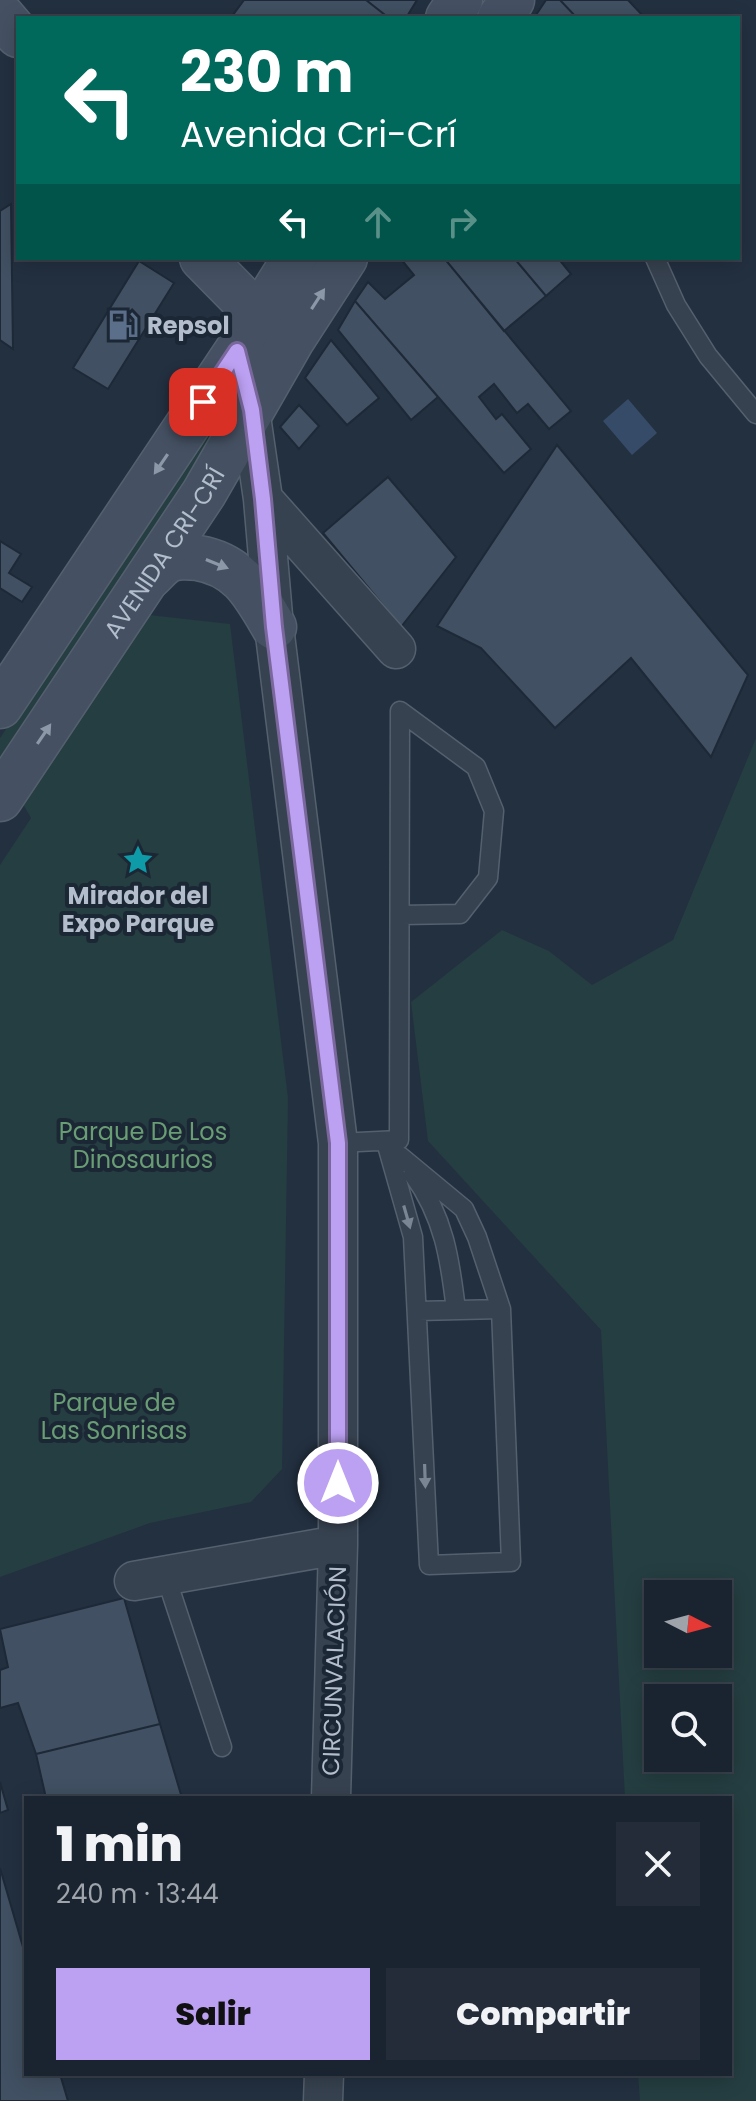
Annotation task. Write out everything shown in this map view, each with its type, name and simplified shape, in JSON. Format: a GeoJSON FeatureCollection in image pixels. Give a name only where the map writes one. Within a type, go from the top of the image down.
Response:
{"type":"FeatureCollection","features":[{"type":"Feature","properties":{"kind":"main road"},"geometry":{"type":"LineString","coordinates":[[0,14],[16,33]]}},
{"type":"Feature","properties":{"kind":"main road"},"geometry":{"type":"LineString","coordinates":[[204,260],[263,336]]}},
{"type":"Feature","properties":{"kind":"main road","name":"AVENIDA CRI-CRÍ"},"geometry":{"type":"LineString","coordinates":[[0,799],[204,493],[252,410],[263,336],[294,260]]}},
{"type":"Feature","properties":{"kind":"main road","name":"AVENIDA CRI-CRÍ"},"geometry":{"type":"LineString","coordinates":[[0,706],[263,336],[343,260]]}},
{"type":"Feature","properties":{"kind":"main road"},"geometry":{"type":"LineString","coordinates":[[148,578],[169,559],[190,557],[210,560],[228,568],[245,581],[274,627]]}},
{"type":"Feature","properties":{"kind":"street","name":"CIRCUNVALACIÓN"},"geometry":{"type":"LineString","coordinates":[[252,410],[274,627],[338,1143],[338,1545],[331,1796]]}},
{"type":"Feature","properties":{"kind":"street"},"geometry":{"type":"LineString","coordinates":[[263,499],[396,649]]}},
{"type":"Feature","properties":{"kind":"street"},"geometry":{"type":"LineString","coordinates":[[150,1578],[338,1545]]}},
{"type":"Feature","properties":{"kind":"street"},"geometry":{"type":"LineString","coordinates":[[323,2101],[324,2076]]}},
{"type":"Feature","properties":{"kind":"lane"},"geometry":{"type":"LineString","coordinates":[[656,260],[676,305],[708,356],[756,414]]}},
{"type":"Feature","properties":{"kind":"lane"},"geometry":{"type":"LineString","coordinates":[[338,1143],[395,1146],[464,1209],[477,1237],[501,1309],[511,1562],[429,1565],[413,1237],[395,1146],[401,915],[400,711],[476,767],[494,811],[488,878],[460,914],[401,915]]}},
{"type":"Feature","properties":{"kind":"lane"},"geometry":{"type":"LineString","coordinates":[[395,1146],[423,1187],[445,1237],[456,1310]]}},
{"type":"Feature","properties":{"kind":"lane"},"geometry":{"type":"LineString","coordinates":[[418,1311],[501,1309]]}},
{"type":"Feature","properties":{"kind":"lane"},"geometry":{"type":"LineString","coordinates":[[150,1578],[222,1747]]}},
{"type":"Feature","properties":{"kind":"green space"},"geometry":{"type":"Polygon","coordinates":[[[223,406],[229,416],[0,758],[0,738],[223,406]]]}},
{"type":"Feature","properties":{"kind":"green space","name":"Parque De Los Dinosaurios"},"geometry":{"type":"Polygon","coordinates":[[[140,614],[230,624],[288,1098],[282,1469],[251,1502],[150,1523],[0,1577],[0,865],[31,818],[16,792],[140,614]]]}},
{"type":"Feature","properties":{"kind":"green space"},"geometry":{"type":"Polygon","coordinates":[[[756,738],[756,2101],[640,2101],[638,2076],[732,2076],[732,1796],[625,1796],[601,1330],[428,1141],[411,1002],[502,930],[549,951],[592,985],[673,940],[756,738]]]}},
{"type":"Feature","properties":{"kind":"water"},"geometry":{"type":"Polygon","coordinates":[[[628,399],[657,433],[632,455],[603,421],[628,399]]]}},
{"type":"Feature","properties":{"kind":"building"},"geometry":{"type":"Polygon","coordinates":[[[244,0],[366,0],[386,16],[234,16],[244,0]]]}},
{"type":"Feature","properties":{"kind":"building"},"geometry":{"type":"Polygon","coordinates":[[[366,0],[417,0],[407,16],[386,16],[366,0]]]}},
{"type":"Feature","properties":{"kind":"building"},"geometry":{"type":"Polygon","coordinates":[[[546,0],[560,0],[575,16],[535,16],[546,0]]]}},
{"type":"Feature","properties":{"kind":"building"},"geometry":{"type":"Polygon","coordinates":[[[560,0],[628,0],[643,16],[575,16],[560,0]]]}},
{"type":"Feature","properties":{"kind":"building"},"geometry":{"type":"Polygon","coordinates":[[[11,204],[13,349],[0,340],[0,211],[11,204]]]}},
{"type":"Feature","properties":{"kind":"building"},"geometry":{"type":"Polygon","coordinates":[[[402,260],[446,260],[571,411],[549,429],[528,404],[517,413],[494,384],[479,397],[496,419],[502,414],[531,449],[504,473],[355,301],[368,282],[385,299],[414,275],[402,260]]]}},
{"type":"Feature","properties":{"kind":"building"},"geometry":{"type":"Polygon","coordinates":[[[446,260],[516,260],[546,296],[504,331],[446,260]]]}},
{"type":"Feature","properties":{"kind":"building"},"geometry":{"type":"Polygon","coordinates":[[[516,260],[560,260],[571,274],[546,296],[516,260]]]}},
{"type":"Feature","properties":{"kind":"building","name":"Repsol"},"geometry":{"type":"Polygon","coordinates":[[[139,261],[174,283],[108,389],[73,368],[139,261]]]}},
{"type":"Feature","properties":{"kind":"building"},"geometry":{"type":"Polygon","coordinates":[[[355,301],[438,397],[411,420],[338,330],[355,301]]]}},
{"type":"Feature","properties":{"kind":"building"},"geometry":{"type":"Polygon","coordinates":[[[331,340],[379,398],[347,425],[305,378],[331,340]]]}},
{"type":"Feature","properties":{"kind":"building"},"geometry":{"type":"Polygon","coordinates":[[[299,405],[319,426],[299,449],[280,427],[299,405]]]}},
{"type":"Feature","properties":{"kind":"building"},"geometry":{"type":"Polygon","coordinates":[[[557,445],[748,675],[711,757],[631,658],[555,728],[481,648],[437,626],[557,445]]]}},
{"type":"Feature","properties":{"kind":"building"},"geometry":{"type":"Polygon","coordinates":[[[388,477],[456,557],[401,627],[323,533],[388,477]]]}},
{"type":"Feature","properties":{"kind":"building"},"geometry":{"type":"Polygon","coordinates":[[[0,541],[21,554],[9,573],[32,587],[22,602],[0,588],[0,541]]]}},
{"type":"Feature","properties":{"kind":"building"},"geometry":{"type":"Polygon","coordinates":[[[124,1598],[160,1724],[36,1754],[18,1703],[0,1708],[0,1670],[8,1667],[0,1629],[124,1598]]]}},
{"type":"Feature","properties":{"kind":"building"},"geometry":{"type":"Polygon","coordinates":[[[160,1724],[181,1796],[46,1796],[36,1754],[160,1724]]]}},
{"type":"Feature","properties":{"kind":"building"},"geometry":{"type":"Polygon","coordinates":[[[0,1782],[8,1810],[0,1813],[0,1782]]]}},
{"type":"Feature","properties":{"kind":"building"},"geometry":{"type":"Polygon","coordinates":[[[0,1868],[24,1947],[24,2076],[61,2076],[68,2101],[0,2101],[0,1868]]]}},
{"type":"Feature","properties":{"kind":"place","name":"Repsol"},"geometry":{"type":"Point","coordinates":[123,325]}},
{"type":"Feature","properties":{"kind":"place","name":"Mirador del Expo Parque"},"geometry":{"type":"Point","coordinates":[138,860]}},
{"type":"Feature","properties":{"kind":"route"},"geometry":{"type":"LineString","coordinates":[[203,402],[237,351],[252,410],[274,627],[338,1143],[338,1483]]}},
{"type":"Feature","properties":{"kind":"park label","name":"Parque de Las Sonrisas"},"geometry":{"type":"Point","coordinates":[114,1416]}}]}
